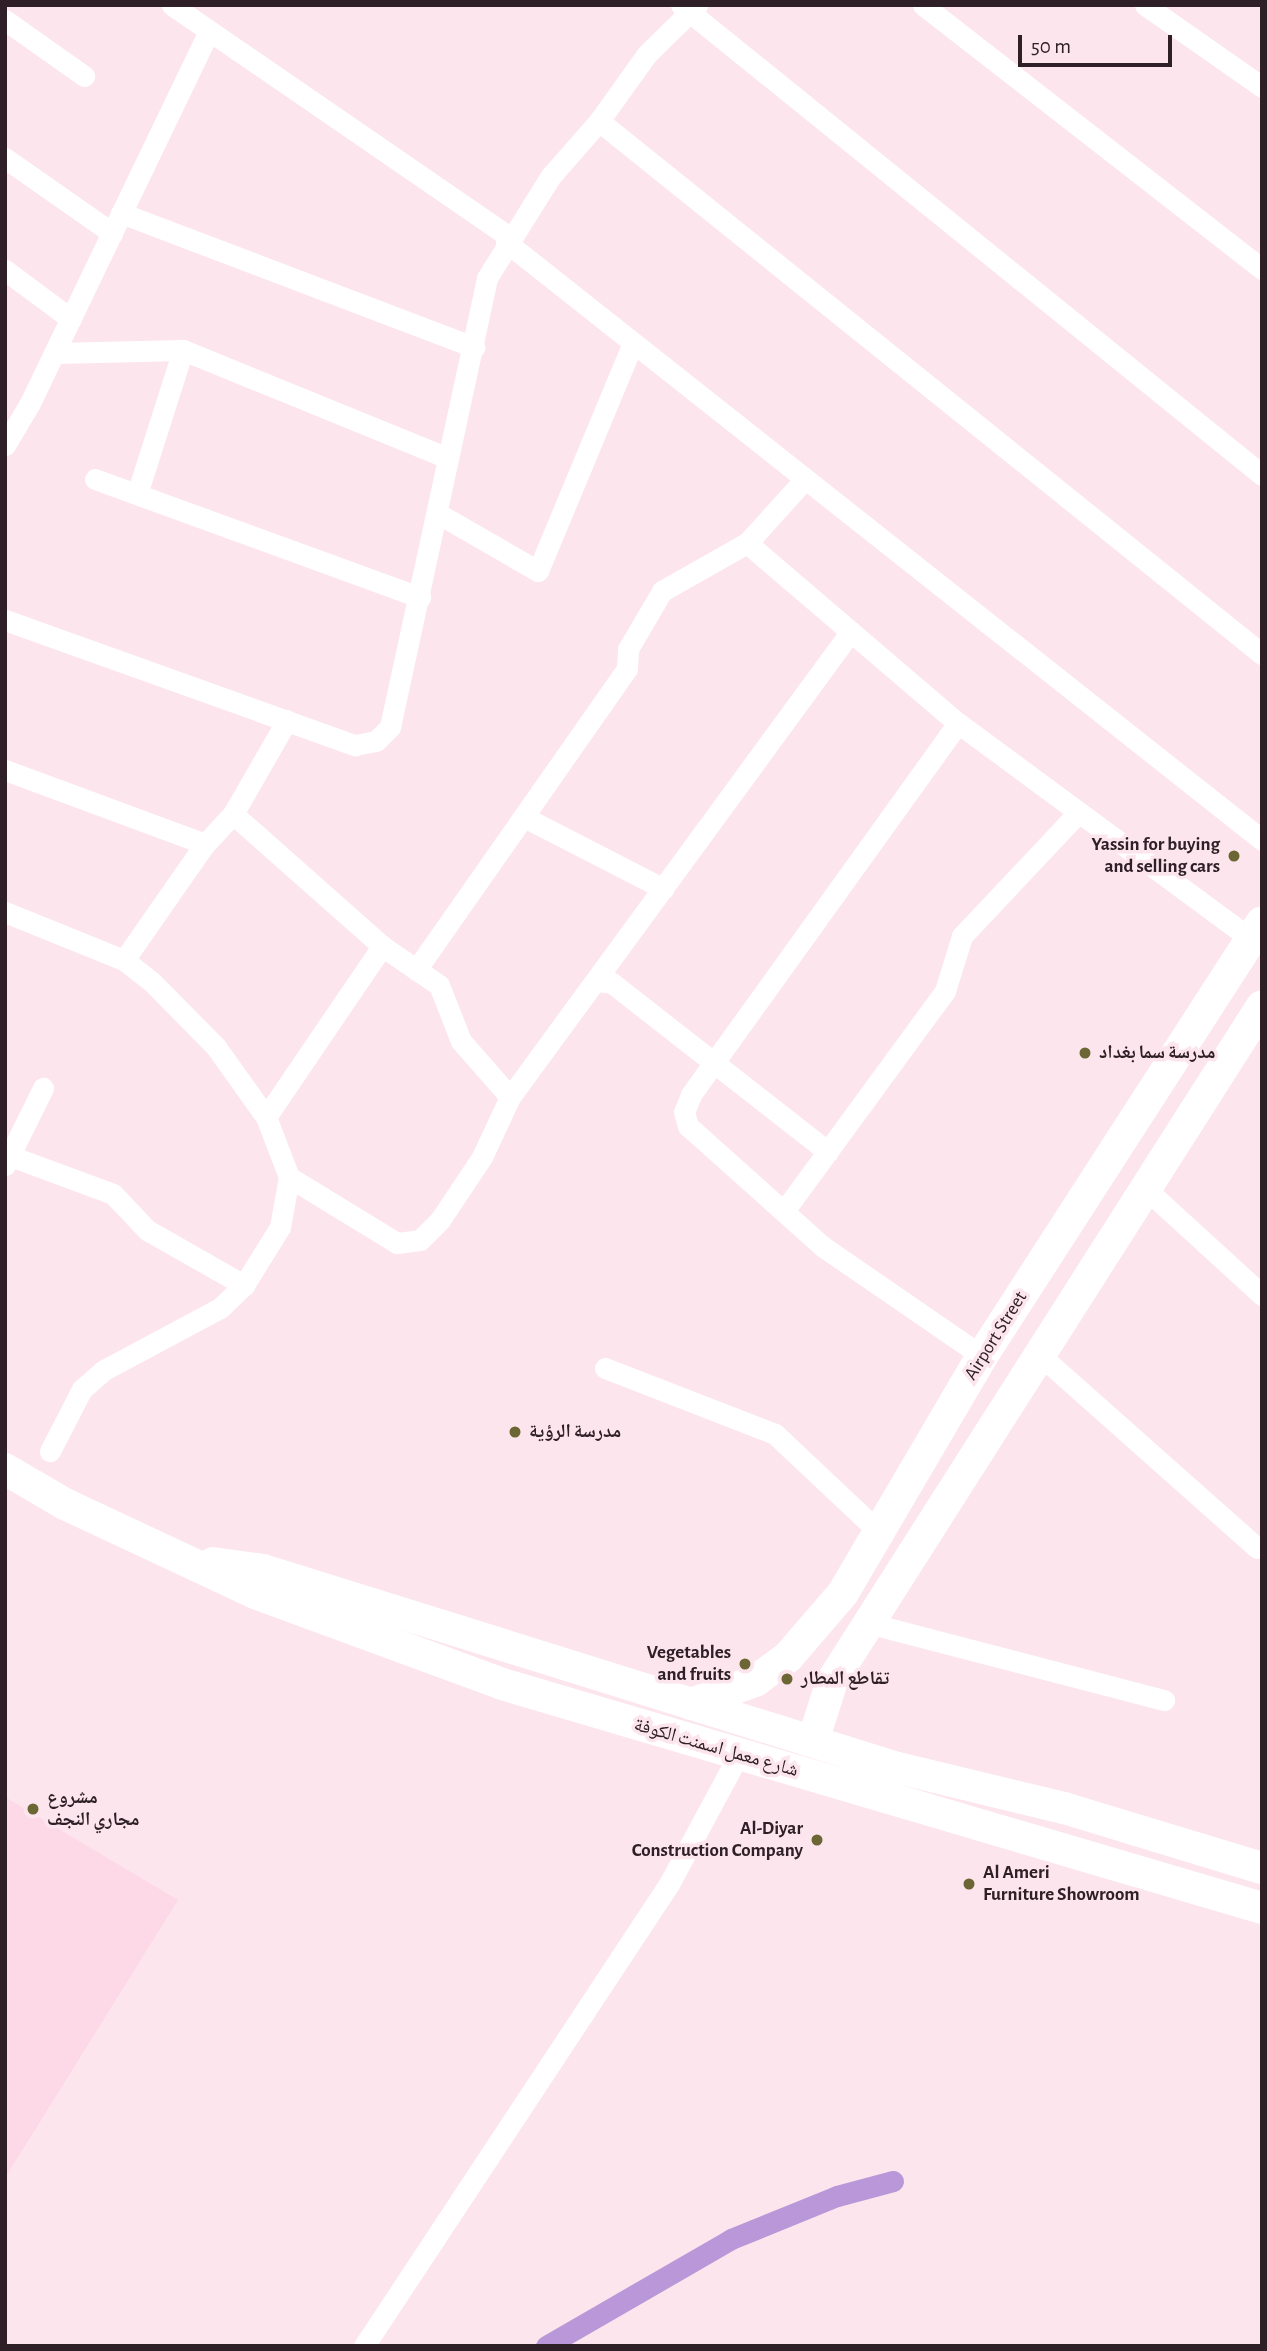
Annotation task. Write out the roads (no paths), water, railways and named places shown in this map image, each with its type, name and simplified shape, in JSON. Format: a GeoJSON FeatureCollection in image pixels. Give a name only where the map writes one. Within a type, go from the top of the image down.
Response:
{"type":"FeatureCollection","features":[{"type":"Feature","properties":{"kind":"main road","name":"Airport Street"},"geometry":{"type":"LineString","coordinates":[[691,1704],[755,1681],[788,1657],[843,1593],[982,1356],[1256,930]]}},
{"type":"Feature","properties":{"kind":"main road"},"geometry":{"type":"LineString","coordinates":[[813,1741],[832,1681],[1262,1006]]}},
{"type":"Feature","properties":{"kind":"main road","name":"شارع معمل اسمنت الكوفة"},"geometry":{"type":"LineString","coordinates":[[5,1469],[65,1504],[254,1593],[502,1684],[738,1756],[1262,1908]]}},
{"type":"Feature","properties":{"kind":"main road","name":"شارع معمل اسمنت الكوفة"},"geometry":{"type":"LineString","coordinates":[[181,1558],[263,1570],[442,1624],[517,1652],[894,1767],[1064,1808],[1262,1868]]}},
{"type":"Feature","properties":{"kind":"main road"},"geometry":{"type":"LineString","coordinates":[[502,1684],[505,1661],[517,1652]]}},
{"type":"Feature","properties":{"kind":"street"},"geometry":{"type":"LineString","coordinates":[[172,5],[508,239],[633,343],[1262,840]]}},
{"type":"Feature","properties":{"kind":"street"},"geometry":{"type":"LineString","coordinates":[[923,5],[1262,269]]}},
{"type":"Feature","properties":{"kind":"street"},"geometry":{"type":"LineString","coordinates":[[1145,5],[1262,87]]}},
{"type":"Feature","properties":{"kind":"street"},"geometry":{"type":"LineString","coordinates":[[5,620],[355,745],[376,741],[390,727],[487,278],[508,239],[550,177],[599,121],[647,54],[689,8],[1262,475]]}},
{"type":"Feature","properties":{"kind":"street"},"geometry":{"type":"LineString","coordinates":[[5,20],[84,76]]}},
{"type":"Feature","properties":{"kind":"street"},"geometry":{"type":"LineString","coordinates":[[5,445],[54,353],[209,31]]}},
{"type":"Feature","properties":{"kind":"street"},"geometry":{"type":"LineString","coordinates":[[599,121],[1262,654]]}},
{"type":"Feature","properties":{"kind":"street"},"geometry":{"type":"LineString","coordinates":[[5,158],[112,233]]}},
{"type":"Feature","properties":{"kind":"street"},"geometry":{"type":"LineString","coordinates":[[121,212],[474,347]]}},
{"type":"Feature","properties":{"kind":"street"},"geometry":{"type":"LineString","coordinates":[[5,270],[71,318]]}},
{"type":"Feature","properties":{"kind":"street"},"geometry":{"type":"LineString","coordinates":[[438,513],[538,571],[633,343]]}},
{"type":"Feature","properties":{"kind":"street"},"geometry":{"type":"LineString","coordinates":[[54,353],[183,350],[448,458]]}},
{"type":"Feature","properties":{"kind":"street"},"geometry":{"type":"LineString","coordinates":[[137,494],[183,350]]}},
{"type":"Feature","properties":{"kind":"street"},"geometry":{"type":"LineString","coordinates":[[95,479],[420,597]]}},
{"type":"Feature","properties":{"kind":"street"},"geometry":{"type":"LineString","coordinates":[[416,970],[627,669],[628,649],[662,591],[747,543],[805,479]]}},
{"type":"Feature","properties":{"kind":"street"},"geometry":{"type":"LineString","coordinates":[[747,543],[958,723],[1078,813],[1256,930]]}},
{"type":"Feature","properties":{"kind":"street"},"geometry":{"type":"LineString","coordinates":[[289,1177],[379,1235],[397,1243],[419,1240],[461,1194],[510,1097],[586,990],[598,981],[851,631]]}},
{"type":"Feature","properties":{"kind":"street"},"geometry":{"type":"LineString","coordinates":[[124,960],[205,844],[233,814],[287,720]]}},
{"type":"Feature","properties":{"kind":"street"},"geometry":{"type":"LineString","coordinates":[[958,723],[691,1095],[684,1112],[688,1126],[822,1246],[982,1356]]}},
{"type":"Feature","properties":{"kind":"street"},"geometry":{"type":"LineString","coordinates":[[5,770],[205,844]]}},
{"type":"Feature","properties":{"kind":"street"},"geometry":{"type":"LineString","coordinates":[[784,1211],[945,991],[962,936],[1078,813]]}},
{"type":"Feature","properties":{"kind":"street"},"geometry":{"type":"LineString","coordinates":[[233,814],[382,946],[439,985],[460,1041],[510,1097]]}},
{"type":"Feature","properties":{"kind":"street"},"geometry":{"type":"LineString","coordinates":[[524,817],[664,889]]}},
{"type":"Feature","properties":{"kind":"street"},"geometry":{"type":"LineString","coordinates":[[5,912],[124,960],[216,1047],[266,1117],[289,1177],[280,1227],[244,1285],[220,1308],[96,1377],[70,1408],[50,1451]]}},
{"type":"Feature","properties":{"kind":"street"},"geometry":{"type":"LineString","coordinates":[[266,1117],[382,946]]}},
{"type":"Feature","properties":{"kind":"street"},"geometry":{"type":"LineString","coordinates":[[598,981],[612,983],[828,1152]]}},
{"type":"Feature","properties":{"kind":"street"},"geometry":{"type":"LineString","coordinates":[[43,1088],[7,1158],[113,1194],[146,1230],[244,1285]]}},
{"type":"Feature","properties":{"kind":"street"},"geometry":{"type":"LineString","coordinates":[[1147,1190],[1262,1295]]}},
{"type":"Feature","properties":{"kind":"street"},"geometry":{"type":"LineString","coordinates":[[1041,1356],[1257,1548]]}},
{"type":"Feature","properties":{"kind":"street"},"geometry":{"type":"LineString","coordinates":[[605,1368],[775,1434],[878,1531]]}},
{"type":"Feature","properties":{"kind":"street"},"geometry":{"type":"LineString","coordinates":[[868,1623],[1164,1700]]}},
{"type":"Feature","properties":{"kind":"street"},"geometry":{"type":"LineString","coordinates":[[364,2346],[669,1884],[738,1756]]}},
{"type":"Feature","properties":{"kind":"waterway"},"geometry":{"type":"LineString","coordinates":[[546,2346],[731,2239],[837,2196],[893,2181]]}},
{"type":"Feature","properties":{"kind":"place","name":"Yassin for buying and selling cars"},"geometry":{"type":"Point","coordinates":[1234,856]}},
{"type":"Feature","properties":{"kind":"place","name":"مدرسة سما بغداد"},"geometry":{"type":"Point","coordinates":[1085,1053]}},
{"type":"Feature","properties":{"kind":"place","name":"مدرسة الرؤية"},"geometry":{"type":"Point","coordinates":[515,1432]}},
{"type":"Feature","properties":{"kind":"place","name":"Vegetables and fruits"},"geometry":{"type":"Point","coordinates":[745,1664]}},
{"type":"Feature","properties":{"kind":"place","name":"تقاطع المطار"},"geometry":{"type":"Point","coordinates":[787,1679]}},
{"type":"Feature","properties":{"kind":"place","name":"مشروع مجاري النجف"},"geometry":{"type":"Point","coordinates":[33,1809]}},
{"type":"Feature","properties":{"kind":"place","name":"Al-Diyar Construction Company"},"geometry":{"type":"Point","coordinates":[817,1840]}},
{"type":"Feature","properties":{"kind":"place","name":"Al Ameri Furniture Showroom"},"geometry":{"type":"Point","coordinates":[969,1884]}}]}
